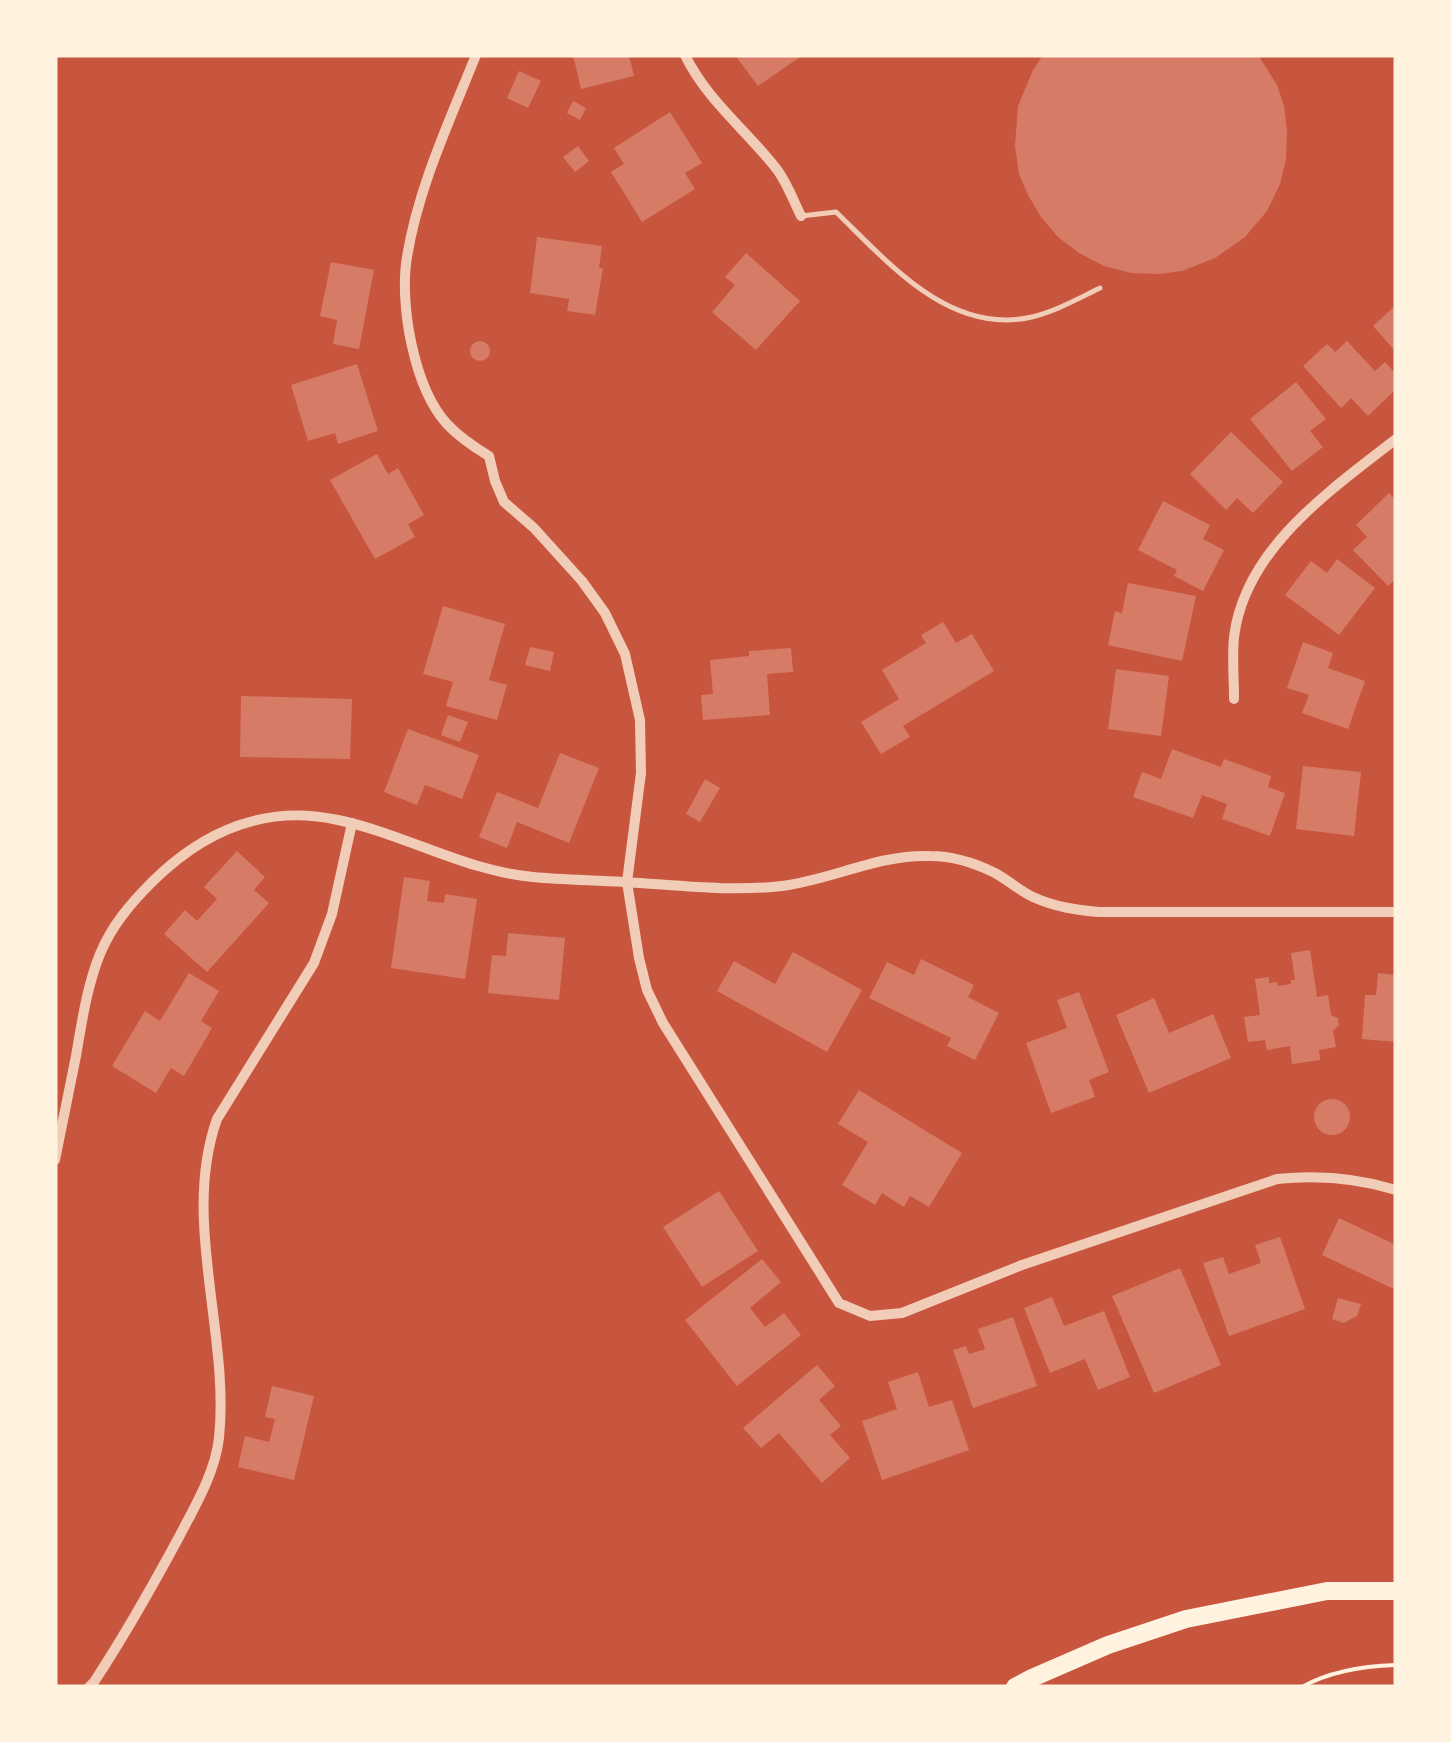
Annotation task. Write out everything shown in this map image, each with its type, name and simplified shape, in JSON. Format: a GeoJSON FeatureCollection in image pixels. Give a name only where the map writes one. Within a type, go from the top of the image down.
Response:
{"type":"FeatureCollection","features":[{"type":"Feature","properties":{"kind":"main road"},"geometry":{"type":"LineString","coordinates":[[1015,1687],[1108,1645],[1186,1619],[1327,1591],[1396,1591]]}},
{"type":"Feature","properties":{"kind":"street"},"geometry":{"type":"LineString","coordinates":[[476,55],[437,154],[407,257],[404,283],[412,346],[424,384],[444,421],[489,456],[504,502],[534,528],[582,581],[605,614],[625,654],[640,720],[641,755],[626,882],[647,990],[663,1023],[840,1303],[870,1316],[902,1313],[1022,1265],[1277,1179],[1337,1177],[1396,1190]]}},
{"type":"Feature","properties":{"kind":"street"},"geometry":{"type":"LineString","coordinates":[[685,55],[694,73],[733,123],[778,170],[801,216]]}},
{"type":"Feature","properties":{"kind":"street"},"geometry":{"type":"LineString","coordinates":[[1234,699],[1234,637],[1243,600],[1256,573],[1286,532],[1396,439]]}},
{"type":"Feature","properties":{"kind":"street"},"geometry":{"type":"LineString","coordinates":[[55,1160],[88,990],[115,924],[168,866],[195,846],[240,824],[277,817],[318,817],[352,824],[486,869],[531,877],[709,890],[784,886],[883,862],[928,856],[966,861],[1032,897],[1064,909],[1396,912]]}},
{"type":"Feature","properties":{"kind":"street"},"geometry":{"type":"LineString","coordinates":[[88,1687],[121,1641],[162,1568],[204,1489],[219,1442],[221,1393],[204,1210],[208,1144],[217,1120],[314,963],[332,914],[352,824]]}},
{"type":"Feature","properties":{"kind":"lane"},"geometry":{"type":"LineString","coordinates":[[801,216],[836,212],[926,294],[956,310],[995,320],[1027,318],[1100,288]]}},
{"type":"Feature","properties":{"kind":"path"},"geometry":{"type":"LineString","coordinates":[[1302,1687],[1320,1677],[1396,1665]]}},
{"type":"Feature","properties":{"kind":"building"},"geometry":{"type":"Polygon","coordinates":[[[573,55],[629,55],[634,76],[581,89],[573,55]]]}},
{"type":"Feature","properties":{"kind":"building"},"geometry":{"type":"Polygon","coordinates":[[[735,55],[803,55],[758,86],[735,55]]]}},
{"type":"Feature","properties":{"kind":"building"},"geometry":{"type":"Polygon","coordinates":[[[1043,55],[1258,55],[1277,85],[1287,131],[1280,184],[1267,211],[1245,237],[1215,258],[1182,271],[1131,273],[1104,266],[1079,253],[1041,217],[1019,174],[1015,146],[1018,106],[1043,55]]]}},
{"type":"Feature","properties":{"kind":"building"},"geometry":{"type":"Polygon","coordinates":[[[519,71],[541,81],[528,108],[507,98],[519,71]]]}},
{"type":"Feature","properties":{"kind":"building"},"geometry":{"type":"Polygon","coordinates":[[[573,101],[586,108],[580,120],[567,113],[573,101]]]}},
{"type":"Feature","properties":{"kind":"building"},"geometry":{"type":"Polygon","coordinates":[[[670,112],[702,163],[685,173],[695,189],[642,222],[611,172],[624,164],[614,148],[670,112]]]}},
{"type":"Feature","properties":{"kind":"building"},"geometry":{"type":"Polygon","coordinates":[[[578,146],[589,161],[575,172],[563,157],[578,146]]]}},
{"type":"Feature","properties":{"kind":"building"},"geometry":{"type":"Polygon","coordinates":[[[537,237],[602,246],[599,268],[603,268],[595,315],[567,311],[569,299],[530,293],[537,237]]]}},
{"type":"Feature","properties":{"kind":"building"},"geometry":{"type":"Polygon","coordinates":[[[746,253],[800,301],[756,350],[712,312],[735,285],[725,277],[746,253]]]}},
{"type":"Feature","properties":{"kind":"building"},"geometry":{"type":"Polygon","coordinates":[[[331,262],[374,270],[359,349],[333,344],[337,320],[320,316],[331,262]]]}},
{"type":"Feature","properties":{"kind":"building"},"geometry":{"type":"Polygon","coordinates":[[[1396,305],[1396,352],[1373,326],[1396,305]]]}},
{"type":"Feature","properties":{"kind":"building"},"geometry":{"type":"Polygon","coordinates":[[[480,341],[490,351],[480,361],[470,351],[480,341]]]}},
{"type":"Feature","properties":{"kind":"building"},"geometry":{"type":"Polygon","coordinates":[[[1347,341],[1375,371],[1385,362],[1396,374],[1396,389],[1368,416],[1351,398],[1341,408],[1303,366],[1327,344],[1335,352],[1347,341]]]}},
{"type":"Feature","properties":{"kind":"building"},"geometry":{"type":"Polygon","coordinates":[[[357,364],[378,431],[338,444],[335,433],[308,441],[291,385],[357,364]]]}},
{"type":"Feature","properties":{"kind":"building"},"geometry":{"type":"Polygon","coordinates":[[[1296,382],[1326,419],[1310,431],[1323,447],[1292,471],[1250,419],[1296,382]]]}},
{"type":"Feature","properties":{"kind":"building"},"geometry":{"type":"Polygon","coordinates":[[[1231,432],[1283,482],[1253,513],[1237,498],[1226,510],[1190,474],[1231,432]]]}},
{"type":"Feature","properties":{"kind":"building"},"geometry":{"type":"Polygon","coordinates":[[[377,454],[388,474],[398,468],[424,515],[408,524],[415,537],[375,559],[330,480],[377,454]]]}},
{"type":"Feature","properties":{"kind":"building"},"geometry":{"type":"Polygon","coordinates":[[[1389,493],[1396,500],[1396,579],[1388,586],[1353,550],[1367,537],[1356,525],[1389,493]]]}},
{"type":"Feature","properties":{"kind":"building"},"geometry":{"type":"Polygon","coordinates":[[[1163,501],[1210,525],[1203,539],[1224,550],[1203,591],[1174,576],[1177,570],[1138,550],[1163,501]]]}},
{"type":"Feature","properties":{"kind":"building"},"geometry":{"type":"Polygon","coordinates":[[[1337,559],[1375,588],[1339,635],[1285,595],[1311,561],[1327,573],[1337,559]]]}},
{"type":"Feature","properties":{"kind":"building"},"geometry":{"type":"Polygon","coordinates":[[[1128,583],[1196,596],[1182,661],[1108,645],[1115,611],[1122,613],[1128,583]]]}},
{"type":"Feature","properties":{"kind":"building"},"geometry":{"type":"Polygon","coordinates":[[[443,606],[505,624],[489,680],[507,685],[497,720],[446,706],[453,682],[423,674],[443,606]]]}},
{"type":"Feature","properties":{"kind":"building"},"geometry":{"type":"Polygon","coordinates":[[[943,622],[956,643],[972,634],[994,671],[903,726],[910,737],[881,754],[861,722],[899,699],[882,670],[926,643],[921,635],[943,622]]]}},
{"type":"Feature","properties":{"kind":"building"},"geometry":{"type":"Polygon","coordinates":[[[1303,642],[1333,653],[1328,668],[1365,681],[1348,729],[1302,713],[1309,695],[1287,688],[1303,642]]]}},
{"type":"Feature","properties":{"kind":"building"},"geometry":{"type":"Polygon","coordinates":[[[530,647],[554,652],[550,671],[525,665],[530,647]]]}},
{"type":"Feature","properties":{"kind":"building"},"geometry":{"type":"Polygon","coordinates":[[[791,648],[793,672],[767,674],[770,715],[703,720],[701,695],[713,694],[710,660],[749,656],[749,651],[791,648]]]}},
{"type":"Feature","properties":{"kind":"building"},"geometry":{"type":"Polygon","coordinates":[[[1116,669],[1169,676],[1161,736],[1108,729],[1116,669]]]}},
{"type":"Feature","properties":{"kind":"building"},"geometry":{"type":"Polygon","coordinates":[[[241,696],[352,699],[350,759],[240,757],[241,696]]]}},
{"type":"Feature","properties":{"kind":"building"},"geometry":{"type":"Polygon","coordinates":[[[448,715],[468,722],[460,742],[441,735],[448,715]]]}},
{"type":"Feature","properties":{"kind":"building"},"geometry":{"type":"Polygon","coordinates":[[[408,729],[479,755],[462,799],[425,785],[417,805],[384,792],[408,729]]]}},
{"type":"Feature","properties":{"kind":"building"},"geometry":{"type":"Polygon","coordinates":[[[1172,749],[1221,767],[1224,759],[1271,776],[1268,787],[1285,793],[1270,836],[1222,819],[1227,804],[1202,795],[1193,818],[1133,797],[1142,772],[1161,779],[1172,749]]]}},
{"type":"Feature","properties":{"kind":"building"},"geometry":{"type":"Polygon","coordinates":[[[560,753],[599,768],[569,843],[517,822],[507,848],[479,837],[497,792],[538,808],[560,753]]]}},
{"type":"Feature","properties":{"kind":"building"},"geometry":{"type":"Polygon","coordinates":[[[1303,766],[1361,772],[1354,836],[1296,829],[1303,766]]]}},
{"type":"Feature","properties":{"kind":"building"},"geometry":{"type":"Polygon","coordinates":[[[705,779],[720,788],[700,822],[686,814],[705,779]]]}},
{"type":"Feature","properties":{"kind":"building"},"geometry":{"type":"Polygon","coordinates":[[[237,851],[265,877],[254,890],[269,903],[207,972],[164,934],[185,910],[197,921],[217,899],[204,887],[237,851]]]}},
{"type":"Feature","properties":{"kind":"building"},"geometry":{"type":"Polygon","coordinates":[[[404,877],[430,881],[427,901],[444,903],[445,894],[477,899],[465,979],[391,968],[404,877]]]}},
{"type":"Feature","properties":{"kind":"building"},"geometry":{"type":"Polygon","coordinates":[[[508,933],[565,938],[559,1000],[488,993],[492,955],[506,956],[508,933]]]}},
{"type":"Feature","properties":{"kind":"building"},"geometry":{"type":"Polygon","coordinates":[[[1310,950],[1317,997],[1328,995],[1331,1015],[1338,1018],[1339,1025],[1333,1031],[1336,1047],[1319,1050],[1320,1060],[1292,1064],[1290,1046],[1267,1050],[1265,1040],[1248,1042],[1244,1017],[1260,1015],[1255,979],[1269,977],[1269,983],[1277,982],[1278,986],[1291,984],[1295,980],[1291,953],[1310,950]]]}},
{"type":"Feature","properties":{"kind":"building"},"geometry":{"type":"Polygon","coordinates":[[[793,952],[862,990],[827,1052],[717,991],[734,961],[775,984],[793,952]]]}},
{"type":"Feature","properties":{"kind":"building"},"geometry":{"type":"Polygon","coordinates":[[[921,959],[974,985],[968,997],[999,1013],[975,1060],[947,1046],[951,1038],[869,998],[887,962],[914,975],[921,959]]]}},
{"type":"Feature","properties":{"kind":"building"},"geometry":{"type":"Polygon","coordinates":[[[189,973],[219,991],[201,1021],[212,1028],[184,1076],[171,1068],[156,1093],[112,1066],[145,1011],[160,1021],[189,973]]]}},
{"type":"Feature","properties":{"kind":"building"},"geometry":{"type":"Polygon","coordinates":[[[1378,973],[1396,975],[1396,1042],[1362,1039],[1365,995],[1376,995],[1378,973]]]}},
{"type":"Feature","properties":{"kind":"building"},"geometry":{"type":"Polygon","coordinates":[[[1079,992],[1109,1072],[1089,1080],[1095,1097],[1051,1113],[1026,1043],[1067,1028],[1057,1000],[1079,992]]]}},
{"type":"Feature","properties":{"kind":"building"},"geometry":{"type":"Polygon","coordinates":[[[1154,998],[1169,1033],[1213,1014],[1231,1058],[1149,1093],[1116,1015],[1154,998]]]}},
{"type":"Feature","properties":{"kind":"building"},"geometry":{"type":"Polygon","coordinates":[[[859,1090],[962,1153],[929,1207],[910,1196],[904,1207],[882,1193],[875,1205],[842,1185],[868,1142],[838,1124],[859,1090]]]}},
{"type":"Feature","properties":{"kind":"building"},"geometry":{"type":"Polygon","coordinates":[[[1332,1099],[1345,1104],[1350,1117],[1345,1130],[1332,1135],[1319,1130],[1314,1117],[1319,1104],[1332,1099]]]}},
{"type":"Feature","properties":{"kind":"building"},"geometry":{"type":"Polygon","coordinates":[[[719,1191],[758,1251],[702,1287],[663,1227],[719,1191]]]}},
{"type":"Feature","properties":{"kind":"building"},"geometry":{"type":"Polygon","coordinates":[[[1339,1218],[1396,1245],[1396,1290],[1322,1255],[1339,1218]]]}},
{"type":"Feature","properties":{"kind":"building"},"geometry":{"type":"Polygon","coordinates":[[[1280,1237],[1305,1309],[1229,1336],[1203,1263],[1223,1257],[1229,1274],[1261,1263],[1255,1245],[1280,1237]]]}},
{"type":"Feature","properties":{"kind":"building"},"geometry":{"type":"Polygon","coordinates":[[[762,1259],[781,1282],[750,1308],[765,1327],[784,1313],[801,1335],[737,1386],[685,1320],[762,1259]]]}},
{"type":"Feature","properties":{"kind":"building"},"geometry":{"type":"Polygon","coordinates":[[[1180,1268],[1221,1365],[1154,1393],[1112,1296],[1180,1268]]]}},
{"type":"Feature","properties":{"kind":"building"},"geometry":{"type":"Polygon","coordinates":[[[1052,1297],[1064,1326],[1104,1311],[1130,1377],[1098,1390],[1085,1359],[1050,1373],[1024,1308],[1052,1297]]]}},
{"type":"Feature","properties":{"kind":"building"},"geometry":{"type":"Polygon","coordinates":[[[1338,1298],[1361,1304],[1357,1316],[1344,1323],[1332,1319],[1338,1298]]]}},
{"type":"Feature","properties":{"kind":"building"},"geometry":{"type":"Polygon","coordinates":[[[1013,1317],[1037,1386],[973,1408],[953,1350],[966,1346],[969,1354],[985,1349],[978,1329],[1013,1317]]]}},
{"type":"Feature","properties":{"kind":"building"},"geometry":{"type":"Polygon","coordinates":[[[817,1365],[835,1386],[819,1400],[841,1426],[830,1435],[850,1458],[822,1483],[779,1433],[761,1448],[743,1428],[817,1365]]]}},
{"type":"Feature","properties":{"kind":"building"},"geometry":{"type":"Polygon","coordinates":[[[918,1372],[929,1407],[952,1400],[969,1450],[882,1480],[862,1421],[897,1409],[888,1382],[918,1372]]]}},
{"type":"Feature","properties":{"kind":"building"},"geometry":{"type":"Polygon","coordinates":[[[272,1386],[314,1396],[294,1480],[238,1467],[245,1436],[269,1442],[275,1419],[265,1417],[272,1386]]]}}]}
